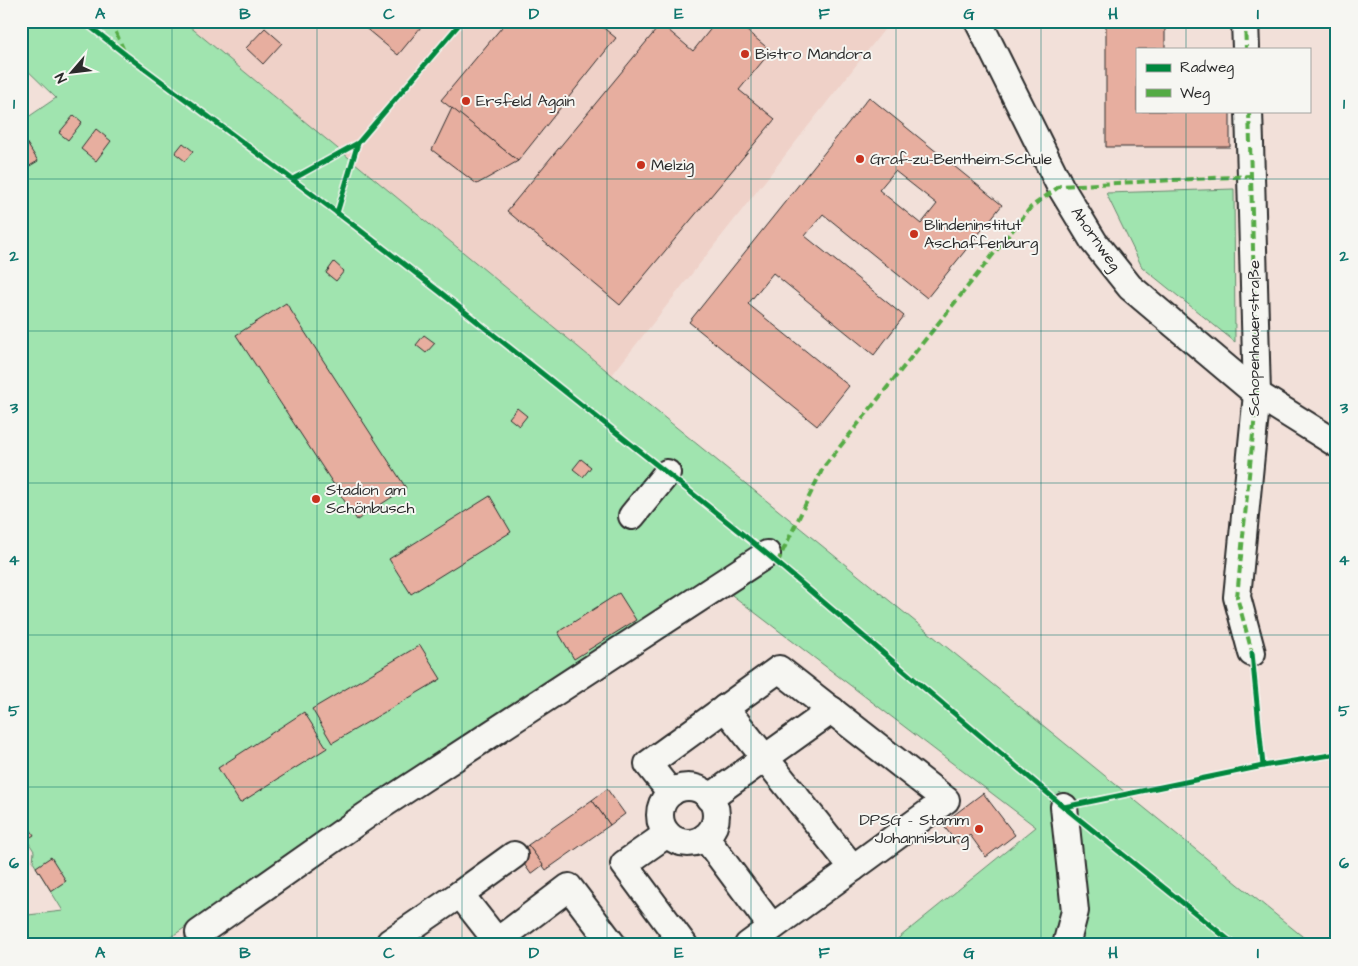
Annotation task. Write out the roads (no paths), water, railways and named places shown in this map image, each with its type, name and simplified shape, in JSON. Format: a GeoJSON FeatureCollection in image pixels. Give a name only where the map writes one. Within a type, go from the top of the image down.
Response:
{"type":"FeatureCollection","features":[{"type":"Feature","properties":{"kind":"street","name":"Ahornweg"},"geometry":{"type":"LineString","coordinates":[[978,21],[1060,186],[1094,242],[1130,287],[1267,401],[1337,444]]}},
{"type":"Feature","properties":{"kind":"street"},"geometry":{"type":"LineString","coordinates":[[1244,21],[1246,48]]}},
{"type":"Feature","properties":{"kind":"street","name":"Schopenhauerstraße"},"geometry":{"type":"LineString","coordinates":[[1249,112],[1267,401],[1238,597],[1252,653]]}},
{"type":"Feature","properties":{"kind":"street"},"geometry":{"type":"LineString","coordinates":[[632,516],[667,474]]}},
{"type":"Feature","properties":{"kind":"street"},"geometry":{"type":"LineString","coordinates":[[197,941],[367,815],[767,554]]}},
{"type":"Feature","properties":{"kind":"street"},"geometry":{"type":"LineString","coordinates":[[671,793],[648,764],[779,669],[946,800],[748,945]]}},
{"type":"Feature","properties":{"kind":"street"},"geometry":{"type":"LineString","coordinates":[[725,708],[853,868]]}},
{"type":"Feature","properties":{"kind":"street"},"geometry":{"type":"LineString","coordinates":[[709,798],[832,710]]}},
{"type":"Feature","properties":{"kind":"street"},"geometry":{"type":"LineString","coordinates":[[688,787],[695,788],[709,798],[714,808],[714,823],[711,831],[705,837],[694,842],[683,843],[674,840],[667,834],[661,825],[660,813],[664,801],[671,793],[680,788],[688,787]]}},
{"type":"Feature","properties":{"kind":"street"},"geometry":{"type":"LineString","coordinates":[[1064,808],[1075,911],[1066,945]]}},
{"type":"Feature","properties":{"kind":"street"},"geometry":{"type":"LineString","coordinates":[[667,834],[624,864],[684,945]]}},
{"type":"Feature","properties":{"kind":"street"},"geometry":{"type":"LineString","coordinates":[[705,837],[772,927]]}},
{"type":"Feature","properties":{"kind":"street"},"geometry":{"type":"LineString","coordinates":[[390,944],[514,855]]}},
{"type":"Feature","properties":{"kind":"street"},"geometry":{"type":"LineString","coordinates":[[460,894],[496,944],[569,887],[613,945]]}},
{"type":"Feature","properties":{"kind":"place","name":"Bistro Mandora"},"geometry":{"type":"Point","coordinates":[745,54]}},
{"type":"Feature","properties":{"kind":"place","name":"Ersfeld Again"},"geometry":{"type":"Point","coordinates":[466,101]}},
{"type":"Feature","properties":{"kind":"place","name":"Graf-zu-Bentheim-Schule"},"geometry":{"type":"Point","coordinates":[860,159]}},
{"type":"Feature","properties":{"kind":"place","name":"Melzig"},"geometry":{"type":"Point","coordinates":[641,165]}},
{"type":"Feature","properties":{"kind":"place","name":"Blindeninstitut Aschaffenburg"},"geometry":{"type":"Point","coordinates":[914,234]}},
{"type":"Feature","properties":{"kind":"place","name":"Stadion am Schönbusch"},"geometry":{"type":"Point","coordinates":[316,499]}},
{"type":"Feature","properties":{"kind":"place","name":"DPSG - Stamm Johannisburg"},"geometry":{"type":"Point","coordinates":[979,829]}}]}
